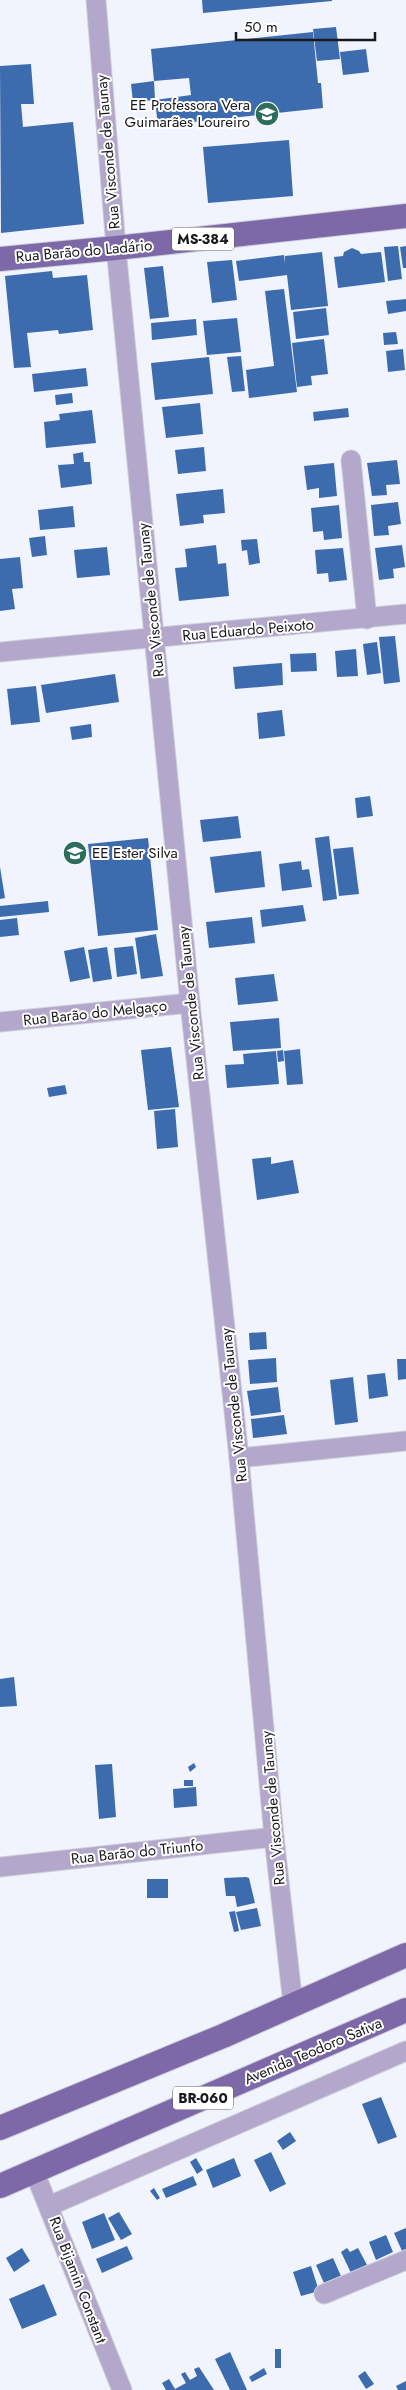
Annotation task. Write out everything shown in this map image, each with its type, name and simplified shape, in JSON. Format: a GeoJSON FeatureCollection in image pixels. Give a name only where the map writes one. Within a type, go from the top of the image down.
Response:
{"type":"FeatureCollection","features":[{"type":"Feature","properties":{"kind":"main road","name":"Rua Barão do Ladário"},"geometry":{"type":"LineString","coordinates":[[0,259],[406,216]]}},
{"type":"Feature","properties":{"kind":"main road"},"geometry":{"type":"LineString","coordinates":[[0,2128],[223,2036],[406,1955]]}},
{"type":"Feature","properties":{"kind":"main road","name":"Avenida Teodoro Sativa"},"geometry":{"type":"LineString","coordinates":[[0,2186],[406,2010]]}},
{"type":"Feature","properties":{"kind":"street","name":"Rua Visconde de Taunay"},"geometry":{"type":"LineString","coordinates":[[96,0],[116,248],[154,638],[190,1003],[240,1458],[274,1837],[293,2004]]}},
{"type":"Feature","properties":{"kind":"street"},"geometry":{"type":"LineString","coordinates":[[351,460],[367,619]]}},
{"type":"Feature","properties":{"kind":"street","name":"Rua Eduardo Peixoto"},"geometry":{"type":"LineString","coordinates":[[0,652],[406,614]]}},
{"type":"Feature","properties":{"kind":"street","name":"Rua Barão do Melgaço"},"geometry":{"type":"LineString","coordinates":[[0,1022],[190,1003]]}},
{"type":"Feature","properties":{"kind":"street"},"geometry":{"type":"LineString","coordinates":[[240,1458],[406,1442]]}},
{"type":"Feature","properties":{"kind":"street","name":"Rua Barão do Triunfo"},"geometry":{"type":"LineString","coordinates":[[0,1867],[274,1837]]}},
{"type":"Feature","properties":{"kind":"street"},"geometry":{"type":"LineString","coordinates":[[49,2206],[406,2051]]}},
{"type":"Feature","properties":{"kind":"street","name":"Rua Bijamin Constant"},"geometry":{"type":"LineString","coordinates":[[34,2171],[122,2390]]}},
{"type":"Feature","properties":{"kind":"street"},"geometry":{"type":"LineString","coordinates":[[324,2294],[406,2260]]}},
{"type":"Feature","properties":{"kind":"building"},"geometry":{"type":"Polygon","coordinates":[[[202,0],[332,0],[332,1],[203,13],[202,0]]]}},
{"type":"Feature","properties":{"kind":"building"},"geometry":{"type":"Polygon","coordinates":[[[336,27],[340,59],[317,61],[313,29],[336,27]]]}},
{"type":"Feature","properties":{"kind":"building"},"geometry":{"type":"Polygon","coordinates":[[[313,32],[318,83],[321,83],[323,108],[158,126],[155,100],[191,95],[189,78],[154,81],[151,49],[313,32]]]}},
{"type":"Feature","properties":{"kind":"building"},"geometry":{"type":"Polygon","coordinates":[[[366,49],[369,72],[343,75],[340,52],[366,49]]]}},
{"type":"Feature","properties":{"kind":"building"},"geometry":{"type":"Polygon","coordinates":[[[31,64],[34,104],[21,104],[23,127],[73,122],[84,224],[1,233],[0,66],[31,64]]]}},
{"type":"Feature","properties":{"kind":"building"},"geometry":{"type":"Polygon","coordinates":[[[154,81],[155,100],[133,102],[131,84],[154,81]]]}},
{"type":"Feature","properties":{"kind":"building"},"geometry":{"type":"Polygon","coordinates":[[[289,140],[293,196],[208,203],[203,147],[289,140]]]}},
{"type":"Feature","properties":{"kind":"building"},"geometry":{"type":"Polygon","coordinates":[[[398,246],[402,279],[388,281],[384,247],[398,246]]]}},
{"type":"Feature","properties":{"kind":"building"},"geometry":{"type":"Polygon","coordinates":[[[406,246],[406,268],[403,268],[400,247],[406,246]]]}},
{"type":"Feature","properties":{"kind":"building"},"geometry":{"type":"Polygon","coordinates":[[[352,248],[361,254],[381,252],[385,282],[338,288],[334,257],[343,256],[344,252],[352,248]]]}},
{"type":"Feature","properties":{"kind":"building"},"geometry":{"type":"Polygon","coordinates":[[[322,252],[328,306],[291,310],[287,275],[239,281],[236,261],[284,255],[285,263],[285,256],[322,252]]]}},
{"type":"Feature","properties":{"kind":"building"},"geometry":{"type":"Polygon","coordinates":[[[232,260],[237,300],[212,303],[207,262],[232,260]]]}},
{"type":"Feature","properties":{"kind":"building"},"geometry":{"type":"Polygon","coordinates":[[[163,266],[169,317],[150,319],[144,268],[163,266]]]}},
{"type":"Feature","properties":{"kind":"building"},"geometry":{"type":"Polygon","coordinates":[[[52,271],[53,278],[87,275],[93,330],[59,334],[58,330],[27,333],[31,367],[14,368],[5,276],[52,271]]]}},
{"type":"Feature","properties":{"kind":"building"},"geometry":{"type":"Polygon","coordinates":[[[284,289],[297,392],[249,398],[246,370],[274,366],[265,291],[284,289]]]}},
{"type":"Feature","properties":{"kind":"building"},"geometry":{"type":"Polygon","coordinates":[[[406,299],[406,311],[388,314],[386,301],[406,299]]]}},
{"type":"Feature","properties":{"kind":"building"},"geometry":{"type":"Polygon","coordinates":[[[326,308],[329,335],[296,339],[293,312],[326,308]]]}},
{"type":"Feature","properties":{"kind":"building"},"geometry":{"type":"Polygon","coordinates":[[[237,318],[241,352],[207,355],[203,321],[237,318]]]}},
{"type":"Feature","properties":{"kind":"building"},"geometry":{"type":"Polygon","coordinates":[[[196,319],[197,335],[152,340],[151,323],[196,319]]]}},
{"type":"Feature","properties":{"kind":"building"},"geometry":{"type":"Polygon","coordinates":[[[396,332],[398,344],[384,345],[383,333],[396,332]]]}},
{"type":"Feature","properties":{"kind":"building"},"geometry":{"type":"Polygon","coordinates":[[[324,339],[328,374],[311,376],[312,385],[297,387],[292,343],[324,339]]]}},
{"type":"Feature","properties":{"kind":"building"},"geometry":{"type":"Polygon","coordinates":[[[403,349],[405,370],[388,372],[386,351],[403,349]]]}},
{"type":"Feature","properties":{"kind":"building"},"geometry":{"type":"Polygon","coordinates":[[[241,356],[245,391],[232,392],[227,357],[241,356]]]}},
{"type":"Feature","properties":{"kind":"building"},"geometry":{"type":"Polygon","coordinates":[[[209,357],[213,394],[155,400],[151,363],[209,357]]]}},
{"type":"Feature","properties":{"kind":"building"},"geometry":{"type":"Polygon","coordinates":[[[86,368],[88,386],[34,392],[32,374],[86,368]]]}},
{"type":"Feature","properties":{"kind":"building"},"geometry":{"type":"Polygon","coordinates":[[[72,393],[73,403],[56,405],[55,395],[72,393]]]}},
{"type":"Feature","properties":{"kind":"building"},"geometry":{"type":"Polygon","coordinates":[[[200,403],[203,434],[166,438],[162,407],[200,403]]]}},
{"type":"Feature","properties":{"kind":"building"},"geometry":{"type":"Polygon","coordinates":[[[348,408],[349,417],[314,421],[313,412],[348,408]]]}},
{"type":"Feature","properties":{"kind":"building"},"geometry":{"type":"Polygon","coordinates":[[[92,410],[96,443],[46,448],[44,422],[60,420],[59,414],[92,410]]]}},
{"type":"Feature","properties":{"kind":"building"},"geometry":{"type":"Polygon","coordinates":[[[204,447],[206,471],[178,474],[175,450],[204,447]]]}},
{"type":"Feature","properties":{"kind":"building"},"geometry":{"type":"Polygon","coordinates":[[[83,452],[84,462],[90,462],[92,484],[61,488],[58,465],[74,464],[73,454],[83,452]]]}},
{"type":"Feature","properties":{"kind":"building"},"geometry":{"type":"Polygon","coordinates":[[[397,460],[400,484],[386,485],[387,495],[372,496],[367,463],[397,460]]]}},
{"type":"Feature","properties":{"kind":"building"},"geometry":{"type":"Polygon","coordinates":[[[334,463],[337,496],[319,498],[319,488],[307,490],[304,466],[334,463]]]}},
{"type":"Feature","properties":{"kind":"building"},"geometry":{"type":"Polygon","coordinates":[[[223,489],[225,513],[203,515],[204,523],[180,526],[176,494],[223,489]]]}},
{"type":"Feature","properties":{"kind":"building"},"geometry":{"type":"Polygon","coordinates":[[[398,502],[401,524],[388,526],[389,535],[374,536],[371,505],[398,502]]]}},
{"type":"Feature","properties":{"kind":"building"},"geometry":{"type":"Polygon","coordinates":[[[339,505],[342,538],[324,540],[323,531],[313,532],[311,508],[339,505]]]}},
{"type":"Feature","properties":{"kind":"building"},"geometry":{"type":"Polygon","coordinates":[[[73,506],[75,527],[40,530],[38,510],[73,506]]]}},
{"type":"Feature","properties":{"kind":"building"},"geometry":{"type":"Polygon","coordinates":[[[45,536],[47,555],[32,557],[29,538],[45,536]]]}},
{"type":"Feature","properties":{"kind":"building"},"geometry":{"type":"Polygon","coordinates":[[[257,539],[260,563],[249,565],[247,550],[242,551],[241,540],[257,539]]]}},
{"type":"Feature","properties":{"kind":"building"},"geometry":{"type":"Polygon","coordinates":[[[216,545],[218,564],[226,563],[229,596],[179,601],[175,568],[187,567],[185,549],[216,545]]]}},
{"type":"Feature","properties":{"kind":"building"},"geometry":{"type":"Polygon","coordinates":[[[402,545],[405,567],[393,569],[394,578],[379,580],[375,548],[402,545]]]}},
{"type":"Feature","properties":{"kind":"building"},"geometry":{"type":"Polygon","coordinates":[[[107,547],[110,575],[77,578],[74,550],[107,547]]]}},
{"type":"Feature","properties":{"kind":"building"},"geometry":{"type":"Polygon","coordinates":[[[343,548],[347,580],[329,582],[328,573],[317,574],[315,550],[343,548]]]}},
{"type":"Feature","properties":{"kind":"building"},"geometry":{"type":"Polygon","coordinates":[[[20,557],[23,588],[12,589],[15,609],[0,611],[0,559],[20,557]]]}},
{"type":"Feature","properties":{"kind":"building"},"geometry":{"type":"Polygon","coordinates":[[[395,636],[400,682],[384,684],[379,637],[395,636]]]}},
{"type":"Feature","properties":{"kind":"building"},"geometry":{"type":"Polygon","coordinates":[[[377,642],[381,673],[367,675],[363,644],[377,642]]]}},
{"type":"Feature","properties":{"kind":"building"},"geometry":{"type":"Polygon","coordinates":[[[356,649],[358,676],[337,677],[335,651],[356,649]]]}},
{"type":"Feature","properties":{"kind":"building"},"geometry":{"type":"Polygon","coordinates":[[[316,653],[317,671],[291,672],[290,654],[316,653]]]}},
{"type":"Feature","properties":{"kind":"building"},"geometry":{"type":"Polygon","coordinates":[[[282,663],[283,685],[235,689],[233,667],[282,663]]]}},
{"type":"Feature","properties":{"kind":"building"},"geometry":{"type":"Polygon","coordinates":[[[115,674],[119,702],[46,713],[41,685],[115,674]]]}},
{"type":"Feature","properties":{"kind":"building"},"geometry":{"type":"Polygon","coordinates":[[[36,686],[40,722],[11,725],[7,689],[36,686]]]}},
{"type":"Feature","properties":{"kind":"building"},"geometry":{"type":"Polygon","coordinates":[[[282,710],[285,736],[259,739],[257,713],[282,710]]]}},
{"type":"Feature","properties":{"kind":"building"},"geometry":{"type":"Polygon","coordinates":[[[91,724],[92,737],[72,740],[70,727],[91,724]]]}},
{"type":"Feature","properties":{"kind":"building"},"geometry":{"type":"Polygon","coordinates":[[[370,796],[373,816],[357,818],[355,798],[370,796]]]}},
{"type":"Feature","properties":{"kind":"building"},"geometry":{"type":"Polygon","coordinates":[[[238,816],[241,838],[203,842],[200,820],[238,816]]]}},
{"type":"Feature","properties":{"kind":"building"},"geometry":{"type":"Polygon","coordinates":[[[329,836],[337,899],[323,901],[315,838],[329,836]]]}},
{"type":"Feature","properties":{"kind":"building"},"geometry":{"type":"Polygon","coordinates":[[[148,838],[158,930],[98,936],[88,844],[148,838]]]}},
{"type":"Feature","properties":{"kind":"building"},"geometry":{"type":"Polygon","coordinates":[[[353,847],[359,894],[339,896],[333,849],[353,847]]]}},
{"type":"Feature","properties":{"kind":"building"},"geometry":{"type":"Polygon","coordinates":[[[261,851],[265,887],[215,893],[210,857],[261,851]]]}},
{"type":"Feature","properties":{"kind":"building"},"geometry":{"type":"Polygon","coordinates":[[[301,861],[302,870],[309,869],[312,887],[282,891],[279,864],[301,861]]]}},
{"type":"Feature","properties":{"kind":"building"},"geometry":{"type":"Polygon","coordinates":[[[0,867],[5,898],[0,899],[0,867]]]}},
{"type":"Feature","properties":{"kind":"building"},"geometry":{"type":"Polygon","coordinates":[[[48,901],[49,912],[0,917],[0,906],[48,901]]]}},
{"type":"Feature","properties":{"kind":"building"},"geometry":{"type":"Polygon","coordinates":[[[303,905],[306,921],[262,927],[260,910],[303,905]]]}},
{"type":"Feature","properties":{"kind":"building"},"geometry":{"type":"Polygon","coordinates":[[[252,917],[255,943],[209,948],[206,922],[252,917]]]}},
{"type":"Feature","properties":{"kind":"building"},"geometry":{"type":"Polygon","coordinates":[[[17,918],[19,935],[0,937],[0,920],[17,918]]]}},
{"type":"Feature","properties":{"kind":"building"},"geometry":{"type":"Polygon","coordinates":[[[156,934],[163,976],[141,979],[135,938],[156,934]]]}},
{"type":"Feature","properties":{"kind":"building"},"geometry":{"type":"Polygon","coordinates":[[[133,946],[137,974],[117,977],[114,948],[133,946]]]}},
{"type":"Feature","properties":{"kind":"building"},"geometry":{"type":"Polygon","coordinates":[[[84,947],[90,978],[70,982],[64,951],[84,947]]]}},
{"type":"Feature","properties":{"kind":"building"},"geometry":{"type":"Polygon","coordinates":[[[107,947],[112,979],[93,982],[88,950],[107,947]]]}},
{"type":"Feature","properties":{"kind":"building"},"geometry":{"type":"Polygon","coordinates":[[[274,974],[278,1001],[238,1005],[235,978],[274,974]]]}},
{"type":"Feature","properties":{"kind":"building"},"geometry":{"type":"Polygon","coordinates":[[[279,1018],[281,1048],[233,1051],[230,1022],[279,1018]]]}},
{"type":"Feature","properties":{"kind":"building"},"geometry":{"type":"Polygon","coordinates":[[[171,1047],[179,1107],[148,1110],[141,1050],[171,1047]]]}},
{"type":"Feature","properties":{"kind":"building"},"geometry":{"type":"Polygon","coordinates":[[[300,1049],[303,1084],[287,1085],[284,1051],[300,1049]]]}},
{"type":"Feature","properties":{"kind":"building"},"geometry":{"type":"Polygon","coordinates":[[[283,1050],[284,1061],[278,1062],[277,1051],[283,1050]]]}},
{"type":"Feature","properties":{"kind":"building"},"geometry":{"type":"Polygon","coordinates":[[[276,1051],[279,1084],[227,1088],[225,1065],[244,1064],[243,1054],[276,1051]]]}},
{"type":"Feature","properties":{"kind":"building"},"geometry":{"type":"Polygon","coordinates":[[[65,1085],[67,1094],[49,1097],[47,1088],[65,1085]]]}},
{"type":"Feature","properties":{"kind":"building"},"geometry":{"type":"Polygon","coordinates":[[[175,1109],[178,1147],[157,1149],[154,1111],[175,1109]]]}},
{"type":"Feature","properties":{"kind":"building"},"geometry":{"type":"Polygon","coordinates":[[[271,1157],[271,1164],[293,1160],[299,1193],[257,1200],[252,1159],[271,1157]]]}},
{"type":"Feature","properties":{"kind":"building"},"geometry":{"type":"Polygon","coordinates":[[[266,1332],[267,1349],[250,1350],[249,1333],[266,1332]]]}},
{"type":"Feature","properties":{"kind":"building"},"geometry":{"type":"Polygon","coordinates":[[[276,1358],[277,1382],[250,1384],[248,1360],[276,1358]]]}},
{"type":"Feature","properties":{"kind":"building"},"geometry":{"type":"Polygon","coordinates":[[[397,1359],[406,1359],[406,1379],[398,1380],[397,1359]]]}},
{"type":"Feature","properties":{"kind":"building"},"geometry":{"type":"Polygon","coordinates":[[[385,1373],[388,1396],[369,1399],[367,1375],[385,1373]]]}},
{"type":"Feature","properties":{"kind":"building"},"geometry":{"type":"Polygon","coordinates":[[[353,1377],[358,1422],[335,1425],[330,1380],[353,1377]]]}},
{"type":"Feature","properties":{"kind":"building"},"geometry":{"type":"Polygon","coordinates":[[[278,1387],[281,1412],[251,1416],[247,1391],[278,1387]]]}},
{"type":"Feature","properties":{"kind":"building"},"geometry":{"type":"Polygon","coordinates":[[[284,1415],[287,1434],[253,1438],[251,1419],[284,1415]]]}},
{"type":"Feature","properties":{"kind":"building"},"geometry":{"type":"Polygon","coordinates":[[[14,1677],[17,1706],[0,1707],[0,1679],[14,1677]]]}},
{"type":"Feature","properties":{"kind":"building"},"geometry":{"type":"Polygon","coordinates":[[[194,1763],[196,1767],[190,1772],[188,1767],[194,1763]]]}},
{"type":"Feature","properties":{"kind":"building"},"geometry":{"type":"Polygon","coordinates":[[[112,1764],[116,1817],[99,1819],[95,1765],[112,1764]]]}},
{"type":"Feature","properties":{"kind":"building"},"geometry":{"type":"Polygon","coordinates":[[[184,1780],[193,1780],[193,1786],[184,1786],[184,1780]]]}},
{"type":"Feature","properties":{"kind":"building"},"geometry":{"type":"Polygon","coordinates":[[[196,1787],[197,1806],[174,1808],[173,1789],[196,1787]]]}},
{"type":"Feature","properties":{"kind":"building"},"geometry":{"type":"Polygon","coordinates":[[[224,1878],[249,1878],[255,1903],[237,1907],[235,1896],[226,1896],[224,1878]]]}},
{"type":"Feature","properties":{"kind":"building"},"geometry":{"type":"Polygon","coordinates":[[[147,1879],[168,1879],[168,1898],[147,1898],[147,1879]]]}},
{"type":"Feature","properties":{"kind":"building"},"geometry":{"type":"Polygon","coordinates":[[[257,1908],[261,1926],[241,1930],[236,1912],[257,1908]]]}},
{"type":"Feature","properties":{"kind":"building"},"geometry":{"type":"Polygon","coordinates":[[[235,1911],[239,1931],[234,1932],[229,1912],[235,1911]]]}},
{"type":"Feature","properties":{"kind":"building"},"geometry":{"type":"Polygon","coordinates":[[[381,2097],[397,2137],[378,2144],[362,2104],[381,2097]]]}},
{"type":"Feature","properties":{"kind":"building"},"geometry":{"type":"Polygon","coordinates":[[[290,2132],[296,2141],[283,2150],[277,2141],[290,2132]]]}},
{"type":"Feature","properties":{"kind":"building"},"geometry":{"type":"Polygon","coordinates":[[[271,2152],[286,2184],[270,2192],[254,2160],[271,2152]]]}},
{"type":"Feature","properties":{"kind":"building"},"geometry":{"type":"Polygon","coordinates":[[[196,2158],[203,2170],[197,2174],[190,2162],[196,2158]]]}},
{"type":"Feature","properties":{"kind":"building"},"geometry":{"type":"Polygon","coordinates":[[[234,2158],[241,2176],[213,2188],[206,2170],[234,2158]]]}},
{"type":"Feature","properties":{"kind":"building"},"geometry":{"type":"Polygon","coordinates":[[[193,2176],[197,2185],[166,2198],[162,2189],[193,2176]]]}},
{"type":"Feature","properties":{"kind":"building"},"geometry":{"type":"Polygon","coordinates":[[[154,2188],[160,2198],[157,2200],[150,2191],[154,2188]]]}},
{"type":"Feature","properties":{"kind":"building"},"geometry":{"type":"Polygon","coordinates":[[[119,2212],[132,2234],[121,2240],[108,2218],[119,2212]]]}},
{"type":"Feature","properties":{"kind":"building"},"geometry":{"type":"Polygon","coordinates":[[[104,2213],[115,2240],[92,2249],[82,2222],[104,2213]]]}},
{"type":"Feature","properties":{"kind":"building"},"geometry":{"type":"Polygon","coordinates":[[[406,2228],[406,2249],[402,2251],[394,2233],[406,2228]]]}},
{"type":"Feature","properties":{"kind":"building"},"geometry":{"type":"Polygon","coordinates":[[[386,2235],[393,2252],[376,2260],[369,2242],[386,2235]]]}},
{"type":"Feature","properties":{"kind":"building"},"geometry":{"type":"Polygon","coordinates":[[[127,2246],[133,2259],[102,2273],[96,2259],[127,2246]]]}},
{"type":"Feature","properties":{"kind":"building"},"geometry":{"type":"Polygon","coordinates":[[[22,2248],[30,2261],[14,2272],[6,2258],[22,2248]]]}},
{"type":"Feature","properties":{"kind":"building"},"geometry":{"type":"Polygon","coordinates":[[[347,2248],[350,2252],[358,2248],[367,2265],[351,2273],[341,2252],[347,2248]]]}},
{"type":"Feature","properties":{"kind":"building"},"geometry":{"type":"Polygon","coordinates":[[[333,2258],[341,2276],[324,2283],[316,2265],[333,2258]]]}},
{"type":"Feature","properties":{"kind":"building"},"geometry":{"type":"Polygon","coordinates":[[[311,2266],[319,2291],[301,2296],[293,2272],[311,2266]]]}},
{"type":"Feature","properties":{"kind":"building"},"geometry":{"type":"Polygon","coordinates":[[[44,2284],[57,2315],[22,2329],[9,2299],[44,2284]]]}},
{"type":"Feature","properties":{"kind":"building"},"geometry":{"type":"Polygon","coordinates":[[[275,2349],[281,2349],[281,2368],[275,2368],[275,2349]]]}},
{"type":"Feature","properties":{"kind":"building"},"geometry":{"type":"Polygon","coordinates":[[[230,2352],[247,2390],[230,2390],[215,2359],[230,2352]]]}},
{"type":"Feature","properties":{"kind":"building"},"geometry":{"type":"Polygon","coordinates":[[[199,2367],[214,2390],[166,2390],[162,2383],[169,2379],[175,2389],[186,2383],[181,2374],[185,2372],[190,2380],[197,2376],[194,2369],[199,2367]]]}},
{"type":"Feature","properties":{"kind":"building"},"geometry":{"type":"Polygon","coordinates":[[[264,2368],[267,2374],[252,2382],[249,2377],[264,2368]]]}},
{"type":"Feature","properties":{"kind":"building"},"geometry":{"type":"Polygon","coordinates":[[[365,2371],[374,2384],[366,2389],[358,2376],[365,2371]]]}},
{"type":"Feature","properties":{"kind":"building"},"geometry":{"type":"Polygon","coordinates":[[[406,2381],[406,2390],[398,2390],[396,2386],[406,2381]]]}},
{"type":"Feature","properties":{"kind":"place","name":"EE Professora Vera Guimarães Loureiro"},"geometry":{"type":"Point","coordinates":[267,114]}},
{"type":"Feature","properties":{"kind":"place","name":"EE Ester Silva"},"geometry":{"type":"Point","coordinates":[75,853]}}]}
